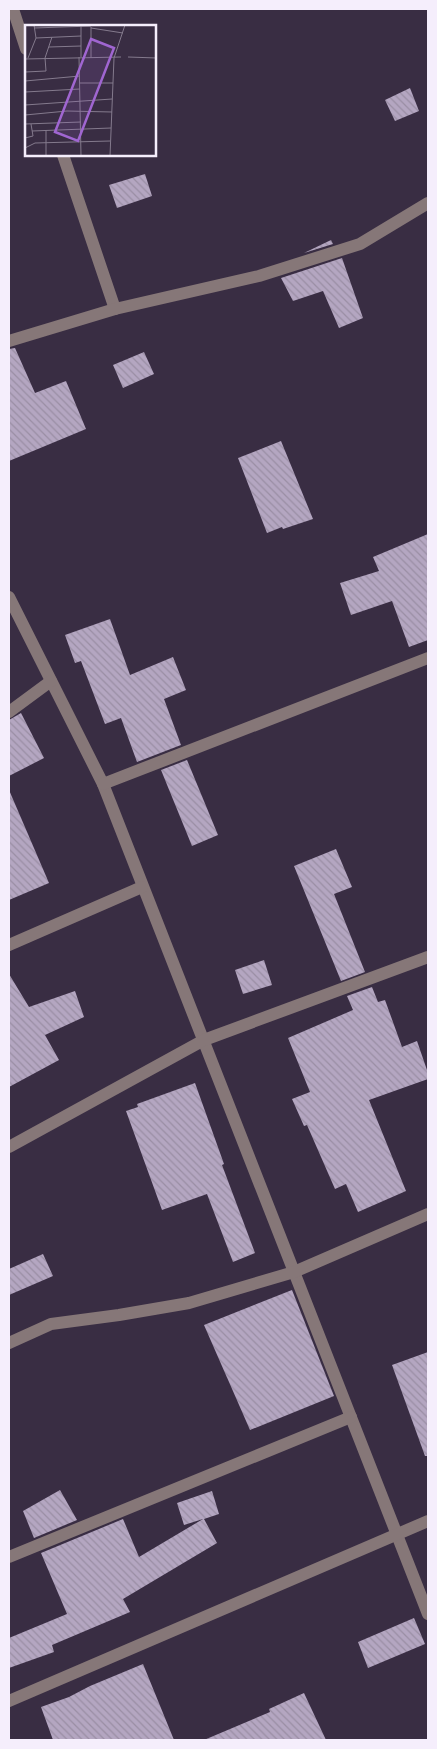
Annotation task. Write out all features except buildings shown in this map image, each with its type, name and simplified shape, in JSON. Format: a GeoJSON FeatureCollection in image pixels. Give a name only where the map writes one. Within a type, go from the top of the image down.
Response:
{"type":"FeatureCollection","features":[{"type":"Feature","properties":{"kind":"street"},"geometry":{"type":"LineString","coordinates":[[13,9],[25,46]]}},
{"type":"Feature","properties":{"kind":"street"},"geometry":{"type":"LineString","coordinates":[[63,156],[115,309]]}},
{"type":"Feature","properties":{"kind":"street"},"geometry":{"type":"LineString","coordinates":[[9,342],[115,309],[259,276],[360,244],[428,203]]}},
{"type":"Feature","properties":{"kind":"street"},"geometry":{"type":"LineString","coordinates":[[9,597],[103,784],[428,1614]]}},
{"type":"Feature","properties":{"kind":"street"},"geometry":{"type":"LineString","coordinates":[[103,784],[428,658]]}},
{"type":"Feature","properties":{"kind":"street"},"geometry":{"type":"LineString","coordinates":[[9,712],[51,681]]}},
{"type":"Feature","properties":{"kind":"street"},"geometry":{"type":"LineString","coordinates":[[9,946],[142,887]]}},
{"type":"Feature","properties":{"kind":"street"},"geometry":{"type":"LineString","coordinates":[[9,1146],[204,1040],[428,957]]}},
{"type":"Feature","properties":{"kind":"street"},"geometry":{"type":"LineString","coordinates":[[9,1343],[51,1324],[189,1303],[294,1272],[428,1214]]}},
{"type":"Feature","properties":{"kind":"street"},"geometry":{"type":"LineString","coordinates":[[9,1557],[350,1417]]}},
{"type":"Feature","properties":{"kind":"street"},"geometry":{"type":"LineString","coordinates":[[9,1701],[428,1521]]}}]}
